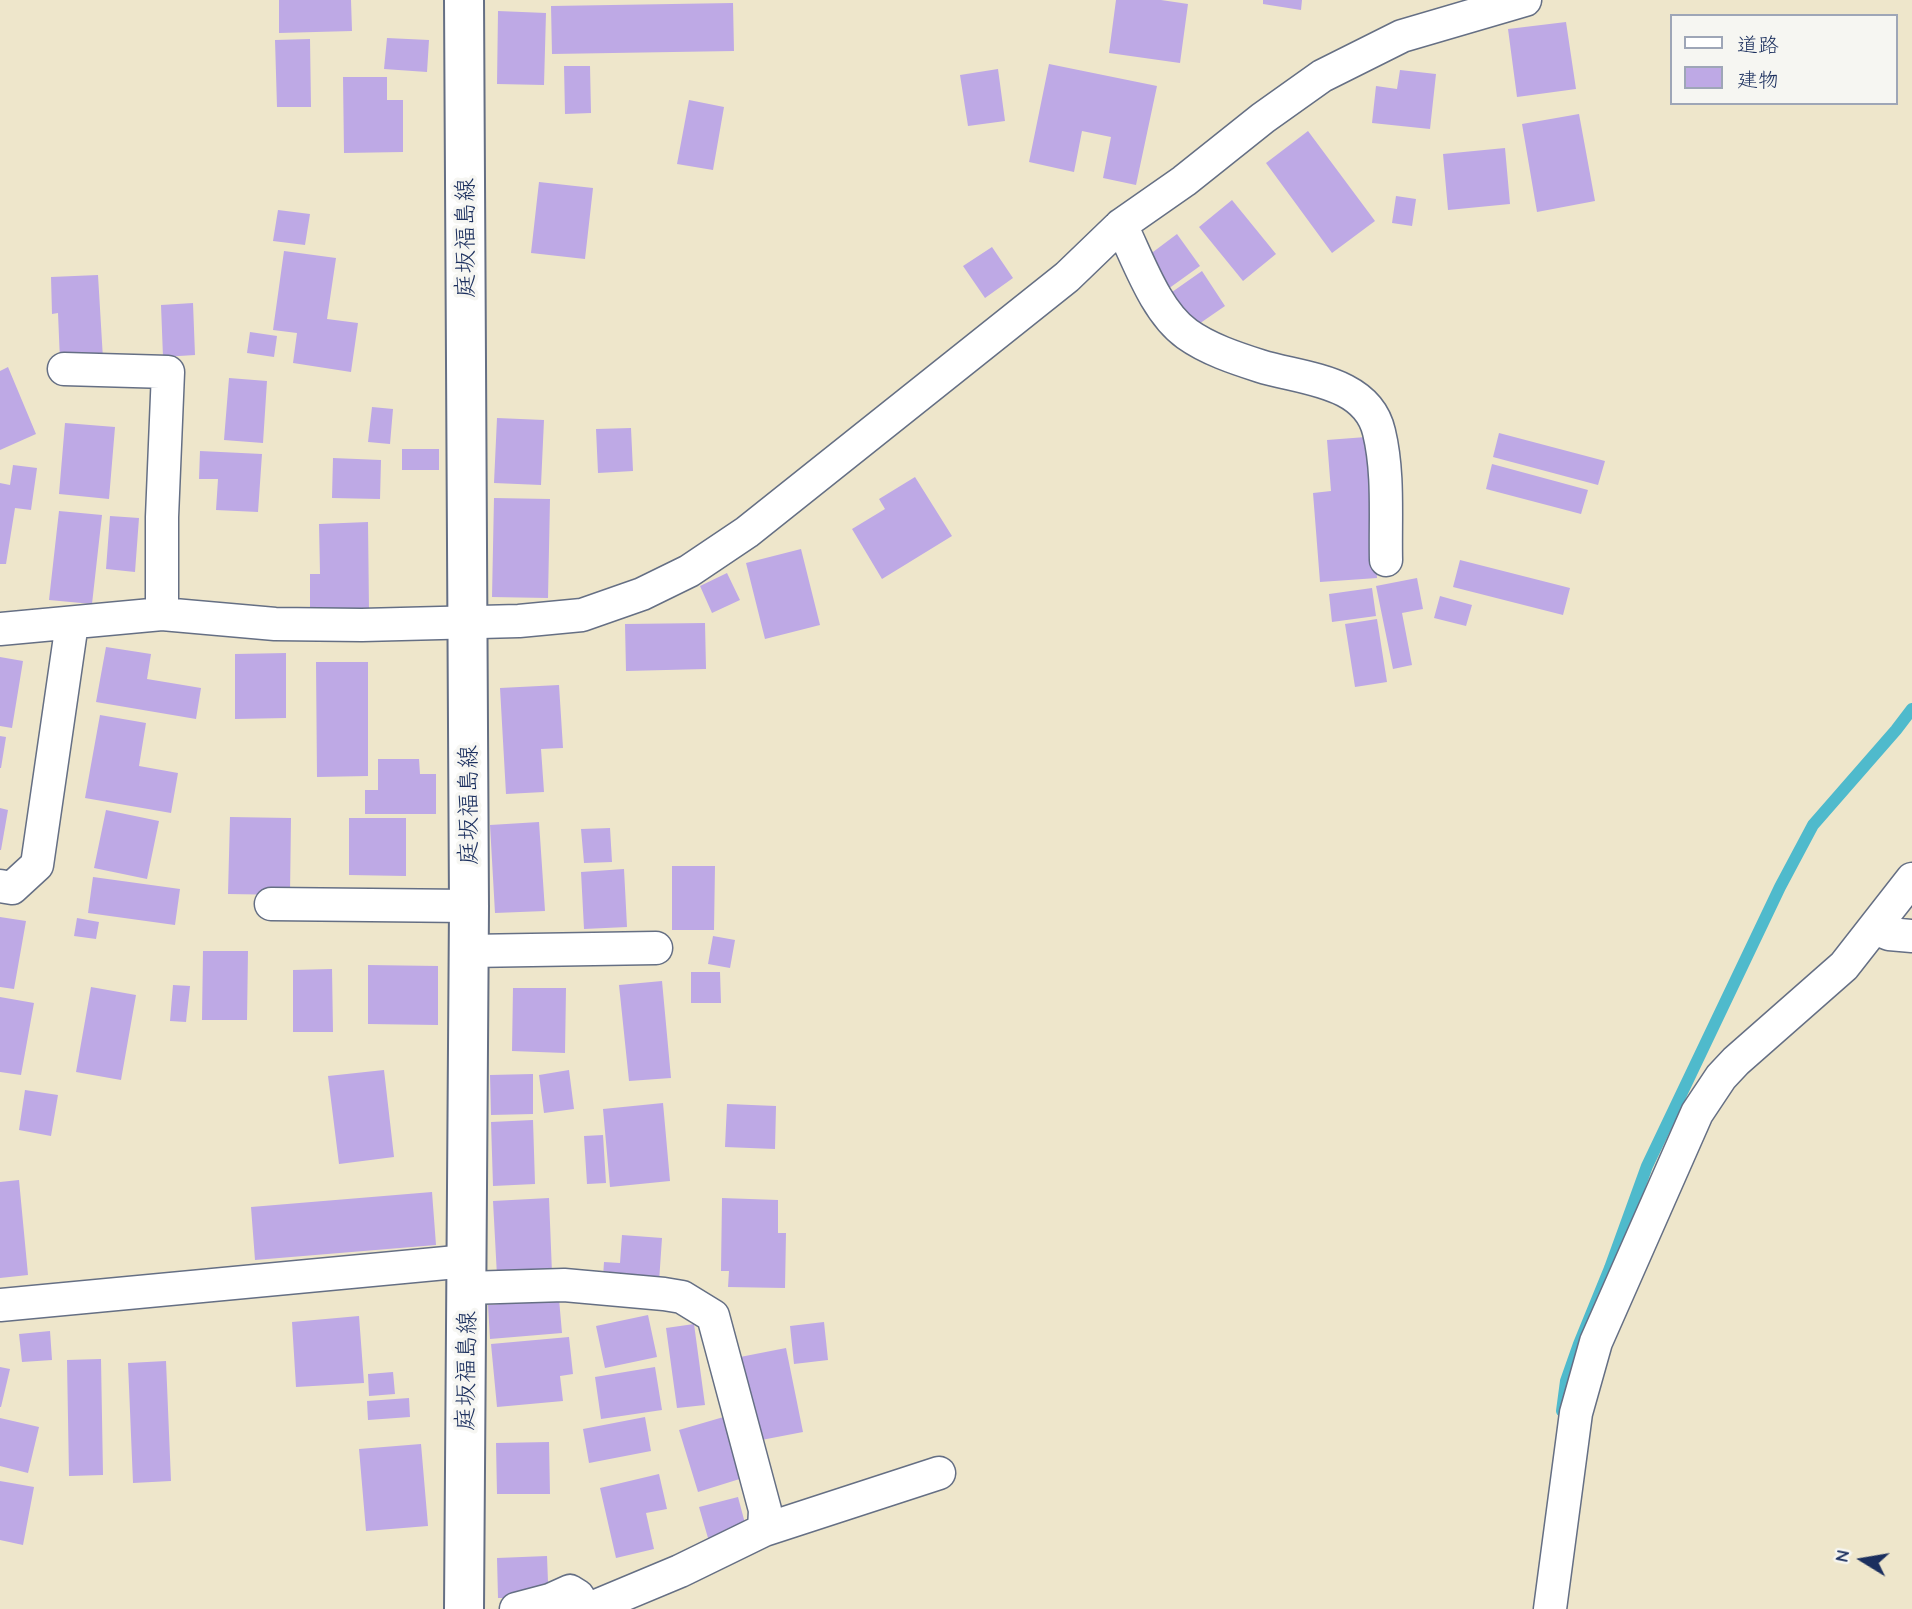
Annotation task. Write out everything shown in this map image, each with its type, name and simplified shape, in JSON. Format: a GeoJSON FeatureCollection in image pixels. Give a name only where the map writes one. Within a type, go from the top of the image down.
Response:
{"type":"FeatureCollection","features":[{"type":"Feature","properties":{"kind":"main road","name":"庭坂福島線"},"geometry":{"type":"LineString","coordinates":[[464,0],[469,906],[464,1609]]}},
{"type":"Feature","properties":{"kind":"street"},"geometry":{"type":"LineString","coordinates":[[0,629],[162,614],[275,624],[519,621],[582,615],[642,594],[690,571],[747,532],[1067,277],[1121,225],[1184,181],[1263,118],[1322,76],[1402,36],[1525,0]]}},
{"type":"Feature","properties":{"kind":"street"},"geometry":{"type":"LineString","coordinates":[[1121,225],[1165,313],[1186,333],[1213,349],[1260,366],[1337,386],[1367,409],[1379,429],[1384,462],[1387,560]]}},
{"type":"Feature","properties":{"kind":"street"},"geometry":{"type":"LineString","coordinates":[[64,369],[167,372],[162,614]]}},
{"type":"Feature","properties":{"kind":"street"},"geometry":{"type":"LineString","coordinates":[[0,886],[12,888],[37,865],[72,623]]}},
{"type":"Feature","properties":{"kind":"street"},"geometry":{"type":"LineString","coordinates":[[1550,1609],[1576,1413],[1583,1386],[1596,1342],[1687,1134],[1721,1077],[1760,1039],[1844,967],[1912,879]]}},
{"type":"Feature","properties":{"kind":"street"},"geometry":{"type":"LineString","coordinates":[[271,904],[469,906]]}},
{"type":"Feature","properties":{"kind":"street"},"geometry":{"type":"LineString","coordinates":[[1874,928],[1889,934],[1912,936]]}},
{"type":"Feature","properties":{"kind":"street"},"geometry":{"type":"LineString","coordinates":[[469,951],[656,948]]}},
{"type":"Feature","properties":{"kind":"street"},"geometry":{"type":"LineString","coordinates":[[0,1305],[467,1274],[682,1297],[713,1316],[765,1510],[764,1530]]}},
{"type":"Feature","properties":{"kind":"street"},"geometry":{"type":"LineString","coordinates":[[516,1609],[551,1600],[570,1591],[575,1592],[587,1609],[680,1571],[764,1530],[939,1473]]}},
{"type":"Feature","properties":{"kind":"building"},"geometry":{"type":"Polygon","coordinates":[[[279,0],[351,0],[352,31],[279,33],[279,0]]]}},
{"type":"Feature","properties":{"kind":"building"},"geometry":{"type":"Polygon","coordinates":[[[1116,0],[1161,0],[1188,4],[1180,63],[1109,53],[1116,0]]]}},
{"type":"Feature","properties":{"kind":"building"},"geometry":{"type":"Polygon","coordinates":[[[1263,0],[1302,0],[1301,10],[1263,4],[1263,0]]]}},
{"type":"Feature","properties":{"kind":"building"},"geometry":{"type":"Polygon","coordinates":[[[733,3],[734,51],[552,54],[551,6],[733,3]]]}},
{"type":"Feature","properties":{"kind":"building"},"geometry":{"type":"Polygon","coordinates":[[[498,11],[546,13],[544,85],[497,84],[498,11]]]}},
{"type":"Feature","properties":{"kind":"building"},"geometry":{"type":"Polygon","coordinates":[[[1566,22],[1576,89],[1517,97],[1508,29],[1566,22]]]}},
{"type":"Feature","properties":{"kind":"building"},"geometry":{"type":"Polygon","coordinates":[[[387,38],[429,40],[427,72],[384,69],[387,38]]]}},
{"type":"Feature","properties":{"kind":"building"},"geometry":{"type":"Polygon","coordinates":[[[310,39],[311,107],[277,107],[275,40],[310,39]]]}},
{"type":"Feature","properties":{"kind":"building"},"geometry":{"type":"Polygon","coordinates":[[[1049,64],[1157,86],[1136,185],[1103,178],[1111,137],[1082,131],[1074,172],[1029,162],[1049,64]]]}},
{"type":"Feature","properties":{"kind":"building"},"geometry":{"type":"Polygon","coordinates":[[[564,66],[590,66],[591,113],[565,114],[564,66]]]}},
{"type":"Feature","properties":{"kind":"building"},"geometry":{"type":"Polygon","coordinates":[[[998,69],[1005,121],[968,126],[960,75],[998,69]]]}},
{"type":"Feature","properties":{"kind":"building"},"geometry":{"type":"Polygon","coordinates":[[[1400,70],[1436,74],[1430,129],[1372,123],[1376,86],[1397,89],[1400,70]]]}},
{"type":"Feature","properties":{"kind":"building"},"geometry":{"type":"Polygon","coordinates":[[[343,77],[387,77],[387,100],[403,100],[403,152],[344,153],[343,77]]]}},
{"type":"Feature","properties":{"kind":"building"},"geometry":{"type":"Polygon","coordinates":[[[689,100],[724,107],[713,170],[677,164],[689,100]]]}},
{"type":"Feature","properties":{"kind":"building"},"geometry":{"type":"Polygon","coordinates":[[[1579,114],[1595,201],[1537,212],[1522,124],[1579,114]]]}},
{"type":"Feature","properties":{"kind":"building"},"geometry":{"type":"Polygon","coordinates":[[[1308,131],[1375,221],[1332,253],[1266,163],[1308,131]]]}},
{"type":"Feature","properties":{"kind":"building"},"geometry":{"type":"Polygon","coordinates":[[[1505,148],[1510,204],[1448,210],[1443,154],[1505,148]]]}},
{"type":"Feature","properties":{"kind":"building"},"geometry":{"type":"Polygon","coordinates":[[[539,182],[593,188],[585,259],[531,253],[539,182]]]}},
{"type":"Feature","properties":{"kind":"building"},"geometry":{"type":"Polygon","coordinates":[[[1396,196],[1416,199],[1412,226],[1392,223],[1396,196]]]}},
{"type":"Feature","properties":{"kind":"building"},"geometry":{"type":"Polygon","coordinates":[[[1232,200],[1276,254],[1243,281],[1199,227],[1232,200]]]}},
{"type":"Feature","properties":{"kind":"building"},"geometry":{"type":"Polygon","coordinates":[[[278,210],[310,214],[305,245],[273,241],[278,210]]]}},
{"type":"Feature","properties":{"kind":"building"},"geometry":{"type":"Polygon","coordinates":[[[1177,234],[1200,266],[1168,289],[1145,258],[1177,234]]]}},
{"type":"Feature","properties":{"kind":"building"},"geometry":{"type":"Polygon","coordinates":[[[992,247],[1013,278],[985,298],[963,266],[992,247]]]}},
{"type":"Feature","properties":{"kind":"building"},"geometry":{"type":"Polygon","coordinates":[[[284,251],[336,258],[327,319],[358,323],[351,372],[293,363],[297,333],[273,330],[284,251]]]}},
{"type":"Feature","properties":{"kind":"building"},"geometry":{"type":"Polygon","coordinates":[[[1202,271],[1225,306],[1196,326],[1172,292],[1202,271]]]}},
{"type":"Feature","properties":{"kind":"building"},"geometry":{"type":"Polygon","coordinates":[[[98,275],[103,359],[60,361],[58,313],[52,314],[51,277],[98,275]]]}},
{"type":"Feature","properties":{"kind":"building"},"geometry":{"type":"Polygon","coordinates":[[[193,303],[195,355],[163,357],[161,305],[193,303]]]}},
{"type":"Feature","properties":{"kind":"building"},"geometry":{"type":"Polygon","coordinates":[[[250,332],[277,336],[274,357],[247,353],[250,332]]]}},
{"type":"Feature","properties":{"kind":"building"},"geometry":{"type":"Polygon","coordinates":[[[8,367],[36,434],[0,450],[0,371],[8,367]]]}},
{"type":"Feature","properties":{"kind":"building"},"geometry":{"type":"Polygon","coordinates":[[[229,378],[267,381],[263,443],[224,440],[229,378]]]}},
{"type":"Feature","properties":{"kind":"building"},"geometry":{"type":"Polygon","coordinates":[[[372,407],[393,409],[390,444],[368,442],[372,407]]]}},
{"type":"Feature","properties":{"kind":"building"},"geometry":{"type":"Polygon","coordinates":[[[497,418],[544,420],[541,485],[494,483],[497,418]]]}},
{"type":"Feature","properties":{"kind":"building"},"geometry":{"type":"Polygon","coordinates":[[[65,423],[115,427],[109,499],[59,494],[65,423]]]}},
{"type":"Feature","properties":{"kind":"building"},"geometry":{"type":"Polygon","coordinates":[[[631,428],[633,471],[598,473],[596,429],[631,428]]]}},
{"type":"Feature","properties":{"kind":"building"},"geometry":{"type":"Polygon","coordinates":[[[1499,433],[1605,461],[1598,485],[1493,457],[1499,433]]]}},
{"type":"Feature","properties":{"kind":"building"},"geometry":{"type":"Polygon","coordinates":[[[1366,437],[1377,578],[1320,582],[1313,493],[1331,491],[1327,440],[1366,437]]]}},
{"type":"Feature","properties":{"kind":"building"},"geometry":{"type":"Polygon","coordinates":[[[402,449],[439,449],[439,470],[402,470],[402,449]]]}},
{"type":"Feature","properties":{"kind":"building"},"geometry":{"type":"Polygon","coordinates":[[[200,451],[262,454],[258,512],[216,510],[218,479],[199,479],[200,451]]]}},
{"type":"Feature","properties":{"kind":"building"},"geometry":{"type":"Polygon","coordinates":[[[333,458],[381,460],[380,499],[332,498],[333,458]]]}},
{"type":"Feature","properties":{"kind":"building"},"geometry":{"type":"Polygon","coordinates":[[[1492,464],[1588,490],[1581,514],[1486,489],[1492,464]]]}},
{"type":"Feature","properties":{"kind":"building"},"geometry":{"type":"Polygon","coordinates":[[[13,465],[37,468],[31,510],[15,508],[6,564],[0,564],[0,483],[10,485],[13,465]]]}},
{"type":"Feature","properties":{"kind":"building"},"geometry":{"type":"Polygon","coordinates":[[[915,477],[952,536],[882,579],[852,529],[885,509],[879,499],[915,477]]]}},
{"type":"Feature","properties":{"kind":"building"},"geometry":{"type":"Polygon","coordinates":[[[494,498],[550,499],[548,598],[492,597],[494,498]]]}},
{"type":"Feature","properties":{"kind":"building"},"geometry":{"type":"Polygon","coordinates":[[[59,511],[102,515],[92,604],[49,600],[59,511]]]}},
{"type":"Feature","properties":{"kind":"building"},"geometry":{"type":"Polygon","coordinates":[[[110,516],[139,518],[135,572],[106,569],[110,516]]]}},
{"type":"Feature","properties":{"kind":"building"},"geometry":{"type":"Polygon","coordinates":[[[368,522],[369,610],[310,611],[310,574],[320,574],[319,524],[368,522]]]}},
{"type":"Feature","properties":{"kind":"building"},"geometry":{"type":"Polygon","coordinates":[[[801,549],[820,625],[765,639],[746,563],[801,549]]]}},
{"type":"Feature","properties":{"kind":"building"},"geometry":{"type":"Polygon","coordinates":[[[1460,560],[1570,588],[1563,615],[1453,587],[1460,560]]]}},
{"type":"Feature","properties":{"kind":"building"},"geometry":{"type":"Polygon","coordinates":[[[727,573],[740,600],[712,613],[700,586],[727,573]]]}},
{"type":"Feature","properties":{"kind":"building"},"geometry":{"type":"Polygon","coordinates":[[[1417,578],[1423,609],[1402,613],[1412,665],[1393,669],[1376,586],[1417,578]]]}},
{"type":"Feature","properties":{"kind":"building"},"geometry":{"type":"Polygon","coordinates":[[[1372,588],[1376,616],[1332,622],[1329,594],[1372,588]]]}},
{"type":"Feature","properties":{"kind":"building"},"geometry":{"type":"Polygon","coordinates":[[[1440,596],[1472,605],[1466,626],[1434,618],[1440,596]]]}},
{"type":"Feature","properties":{"kind":"building"},"geometry":{"type":"Polygon","coordinates":[[[1377,619],[1387,682],[1355,687],[1345,624],[1377,619]]]}},
{"type":"Feature","properties":{"kind":"building"},"geometry":{"type":"Polygon","coordinates":[[[705,623],[706,669],[626,671],[625,624],[705,623]]]}},
{"type":"Feature","properties":{"kind":"building"},"geometry":{"type":"Polygon","coordinates":[[[106,647],[151,654],[147,679],[201,688],[196,719],[96,702],[106,647]]]}},
{"type":"Feature","properties":{"kind":"building"},"geometry":{"type":"Polygon","coordinates":[[[286,653],[286,718],[235,719],[235,654],[286,653]]]}},
{"type":"Feature","properties":{"kind":"building"},"geometry":{"type":"Polygon","coordinates":[[[0,657],[23,661],[12,728],[0,726],[0,657]]]}},
{"type":"Feature","properties":{"kind":"building"},"geometry":{"type":"Polygon","coordinates":[[[316,662],[368,662],[368,776],[317,777],[316,662]]]}},
{"type":"Feature","properties":{"kind":"building"},"geometry":{"type":"Polygon","coordinates":[[[559,685],[563,748],[541,749],[544,792],[506,794],[500,688],[559,685]]]}},
{"type":"Feature","properties":{"kind":"building"},"geometry":{"type":"Polygon","coordinates":[[[100,715],[146,723],[139,766],[178,773],[171,813],[85,798],[100,715]]]}},
{"type":"Feature","properties":{"kind":"building"},"geometry":{"type":"Polygon","coordinates":[[[0,736],[6,737],[1,768],[0,768],[0,736]]]}},
{"type":"Feature","properties":{"kind":"building"},"geometry":{"type":"Polygon","coordinates":[[[378,759],[419,759],[420,774],[436,774],[436,814],[365,814],[365,790],[378,790],[378,759]]]}},
{"type":"Feature","properties":{"kind":"building"},"geometry":{"type":"Polygon","coordinates":[[[0,808],[8,810],[1,850],[0,850],[0,808]]]}},
{"type":"Feature","properties":{"kind":"building"},"geometry":{"type":"Polygon","coordinates":[[[106,810],[159,821],[147,879],[94,868],[106,810]]]}},
{"type":"Feature","properties":{"kind":"building"},"geometry":{"type":"Polygon","coordinates":[[[230,817],[291,818],[290,895],[228,894],[230,817]]]}},
{"type":"Feature","properties":{"kind":"building"},"geometry":{"type":"Polygon","coordinates":[[[349,818],[406,818],[406,876],[349,875],[349,818]]]}},
{"type":"Feature","properties":{"kind":"building"},"geometry":{"type":"Polygon","coordinates":[[[539,822],[545,911],[495,913],[490,825],[539,822]]]}},
{"type":"Feature","properties":{"kind":"building"},"geometry":{"type":"Polygon","coordinates":[[[610,828],[612,862],[584,863],[581,829],[610,828]]]}},
{"type":"Feature","properties":{"kind":"building"},"geometry":{"type":"Polygon","coordinates":[[[672,866],[715,866],[714,930],[672,930],[672,866]]]}},
{"type":"Feature","properties":{"kind":"building"},"geometry":{"type":"Polygon","coordinates":[[[624,869],[627,927],[584,929],[581,872],[624,869]]]}},
{"type":"Feature","properties":{"kind":"building"},"geometry":{"type":"Polygon","coordinates":[[[93,877],[180,889],[175,925],[88,913],[93,877]]]}},
{"type":"Feature","properties":{"kind":"building"},"geometry":{"type":"Polygon","coordinates":[[[0,917],[26,921],[14,989],[0,987],[0,917]]]}},
{"type":"Feature","properties":{"kind":"building"},"geometry":{"type":"Polygon","coordinates":[[[77,918],[99,922],[96,939],[74,936],[77,918]]]}},
{"type":"Feature","properties":{"kind":"building"},"geometry":{"type":"Polygon","coordinates":[[[713,936],[735,940],[730,968],[708,964],[713,936]]]}},
{"type":"Feature","properties":{"kind":"building"},"geometry":{"type":"Polygon","coordinates":[[[203,951],[248,951],[247,1020],[202,1020],[203,951]]]}},
{"type":"Feature","properties":{"kind":"building"},"geometry":{"type":"Polygon","coordinates":[[[368,965],[438,966],[438,1025],[368,1024],[368,965]]]}},
{"type":"Feature","properties":{"kind":"building"},"geometry":{"type":"Polygon","coordinates":[[[332,969],[333,1032],[293,1032],[293,970],[332,969]]]}},
{"type":"Feature","properties":{"kind":"building"},"geometry":{"type":"Polygon","coordinates":[[[691,972],[720,972],[721,1003],[691,1003],[691,972]]]}},
{"type":"Feature","properties":{"kind":"building"},"geometry":{"type":"Polygon","coordinates":[[[662,981],[671,1078],[629,1081],[619,985],[662,981]]]}},
{"type":"Feature","properties":{"kind":"building"},"geometry":{"type":"Polygon","coordinates":[[[173,985],[190,986],[186,1022],[170,1021],[173,985]]]}},
{"type":"Feature","properties":{"kind":"building"},"geometry":{"type":"Polygon","coordinates":[[[91,987],[136,995],[121,1080],[76,1072],[91,987]]]}},
{"type":"Feature","properties":{"kind":"building"},"geometry":{"type":"Polygon","coordinates":[[[513,988],[566,988],[565,1053],[512,1051],[513,988]]]}},
{"type":"Feature","properties":{"kind":"building"},"geometry":{"type":"Polygon","coordinates":[[[0,997],[34,1003],[21,1075],[0,1072],[0,997]]]}},
{"type":"Feature","properties":{"kind":"building"},"geometry":{"type":"Polygon","coordinates":[[[384,1070],[394,1157],[339,1164],[328,1076],[384,1070]]]}},
{"type":"Feature","properties":{"kind":"building"},"geometry":{"type":"Polygon","coordinates":[[[569,1070],[574,1109],[544,1113],[539,1075],[569,1070]]]}},
{"type":"Feature","properties":{"kind":"building"},"geometry":{"type":"Polygon","coordinates":[[[533,1074],[533,1114],[491,1115],[490,1075],[533,1074]]]}},
{"type":"Feature","properties":{"kind":"building"},"geometry":{"type":"Polygon","coordinates":[[[25,1090],[58,1095],[51,1136],[19,1130],[25,1090]]]}},
{"type":"Feature","properties":{"kind":"building"},"geometry":{"type":"Polygon","coordinates":[[[663,1103],[670,1181],[610,1187],[603,1109],[663,1103]]]}},
{"type":"Feature","properties":{"kind":"building"},"geometry":{"type":"Polygon","coordinates":[[[727,1104],[776,1106],[775,1149],[725,1147],[727,1104]]]}},
{"type":"Feature","properties":{"kind":"building"},"geometry":{"type":"Polygon","coordinates":[[[533,1120],[535,1184],[493,1186],[491,1122],[533,1120]]]}},
{"type":"Feature","properties":{"kind":"building"},"geometry":{"type":"Polygon","coordinates":[[[603,1135],[606,1183],[587,1184],[584,1136],[603,1135]]]}},
{"type":"Feature","properties":{"kind":"building"},"geometry":{"type":"Polygon","coordinates":[[[19,1180],[28,1275],[0,1278],[0,1182],[19,1180]]]}},
{"type":"Feature","properties":{"kind":"building"},"geometry":{"type":"Polygon","coordinates":[[[432,1192],[436,1245],[255,1260],[251,1207],[432,1192]]]}},
{"type":"Feature","properties":{"kind":"building"},"geometry":{"type":"Polygon","coordinates":[[[549,1198],[552,1273],[497,1276],[493,1201],[549,1198]]]}},
{"type":"Feature","properties":{"kind":"building"},"geometry":{"type":"Polygon","coordinates":[[[722,1198],[778,1200],[778,1233],[786,1233],[785,1288],[728,1287],[729,1271],[721,1271],[722,1198]]]}},
{"type":"Feature","properties":{"kind":"building"},"geometry":{"type":"Polygon","coordinates":[[[622,1235],[662,1238],[659,1282],[603,1277],[604,1262],[620,1263],[622,1235]]]}},
{"type":"Feature","properties":{"kind":"building"},"geometry":{"type":"Polygon","coordinates":[[[559,1299],[562,1333],[490,1339],[488,1305],[559,1299]]]}},
{"type":"Feature","properties":{"kind":"building"},"geometry":{"type":"Polygon","coordinates":[[[648,1315],[657,1357],[605,1368],[596,1326],[648,1315]]]}},
{"type":"Feature","properties":{"kind":"building"},"geometry":{"type":"Polygon","coordinates":[[[359,1316],[364,1383],[296,1387],[292,1322],[359,1316]]]}},
{"type":"Feature","properties":{"kind":"building"},"geometry":{"type":"Polygon","coordinates":[[[824,1322],[828,1360],[794,1364],[790,1326],[824,1322]]]}},
{"type":"Feature","properties":{"kind":"building"},"geometry":{"type":"Polygon","coordinates":[[[694,1324],[705,1405],[677,1408],[666,1328],[694,1324]]]}},
{"type":"Feature","properties":{"kind":"building"},"geometry":{"type":"Polygon","coordinates":[[[50,1331],[52,1360],[22,1362],[19,1334],[50,1331]]]}},
{"type":"Feature","properties":{"kind":"building"},"geometry":{"type":"Polygon","coordinates":[[[569,1337],[573,1374],[560,1376],[563,1401],[497,1407],[491,1344],[569,1337]]]}},
{"type":"Feature","properties":{"kind":"building"},"geometry":{"type":"Polygon","coordinates":[[[786,1348],[803,1432],[751,1442],[735,1358],[786,1348]]]}},
{"type":"Feature","properties":{"kind":"building"},"geometry":{"type":"Polygon","coordinates":[[[101,1359],[103,1475],[69,1476],[67,1360],[101,1359]]]}},
{"type":"Feature","properties":{"kind":"building"},"geometry":{"type":"Polygon","coordinates":[[[166,1361],[171,1481],[133,1483],[128,1363],[166,1361]]]}},
{"type":"Feature","properties":{"kind":"building"},"geometry":{"type":"Polygon","coordinates":[[[0,1367],[10,1369],[1,1407],[0,1407],[0,1367]]]}},
{"type":"Feature","properties":{"kind":"building"},"geometry":{"type":"Polygon","coordinates":[[[655,1367],[662,1410],[601,1419],[595,1377],[655,1367]]]}},
{"type":"Feature","properties":{"kind":"building"},"geometry":{"type":"Polygon","coordinates":[[[393,1372],[395,1394],[369,1396],[368,1374],[393,1372]]]}},
{"type":"Feature","properties":{"kind":"building"},"geometry":{"type":"Polygon","coordinates":[[[409,1398],[410,1417],[368,1420],[367,1401],[409,1398]]]}},
{"type":"Feature","properties":{"kind":"building"},"geometry":{"type":"Polygon","coordinates":[[[727,1416],[746,1477],[698,1492],[679,1430],[727,1416]]]}},
{"type":"Feature","properties":{"kind":"building"},"geometry":{"type":"Polygon","coordinates":[[[645,1417],[651,1451],[589,1463],[583,1429],[645,1417]]]}},
{"type":"Feature","properties":{"kind":"building"},"geometry":{"type":"Polygon","coordinates":[[[0,1418],[39,1427],[28,1473],[0,1466],[0,1418]]]}},
{"type":"Feature","properties":{"kind":"building"},"geometry":{"type":"Polygon","coordinates":[[[549,1442],[550,1494],[497,1494],[496,1443],[549,1442]]]}},
{"type":"Feature","properties":{"kind":"building"},"geometry":{"type":"Polygon","coordinates":[[[421,1444],[428,1526],[366,1531],[359,1449],[421,1444]]]}},
{"type":"Feature","properties":{"kind":"building"},"geometry":{"type":"Polygon","coordinates":[[[659,1474],[667,1509],[646,1513],[654,1549],[616,1558],[600,1488],[659,1474]]]}},
{"type":"Feature","properties":{"kind":"building"},"geometry":{"type":"Polygon","coordinates":[[[0,1481],[34,1487],[23,1545],[0,1540],[0,1481]]]}},
{"type":"Feature","properties":{"kind":"building"},"geometry":{"type":"Polygon","coordinates":[[[738,1497],[746,1527],[708,1538],[699,1507],[738,1497]]]}},
{"type":"Feature","properties":{"kind":"building"},"geometry":{"type":"Polygon","coordinates":[[[547,1556],[548,1582],[519,1598],[498,1598],[497,1558],[547,1556]]]}},
{"type":"Feature","properties":{"kind":"waterway"},"geometry":{"type":"LineString","coordinates":[[1562,1411],[1566,1381],[1647,1166],[1780,887],[1813,825],[1912,709]]}}]}
